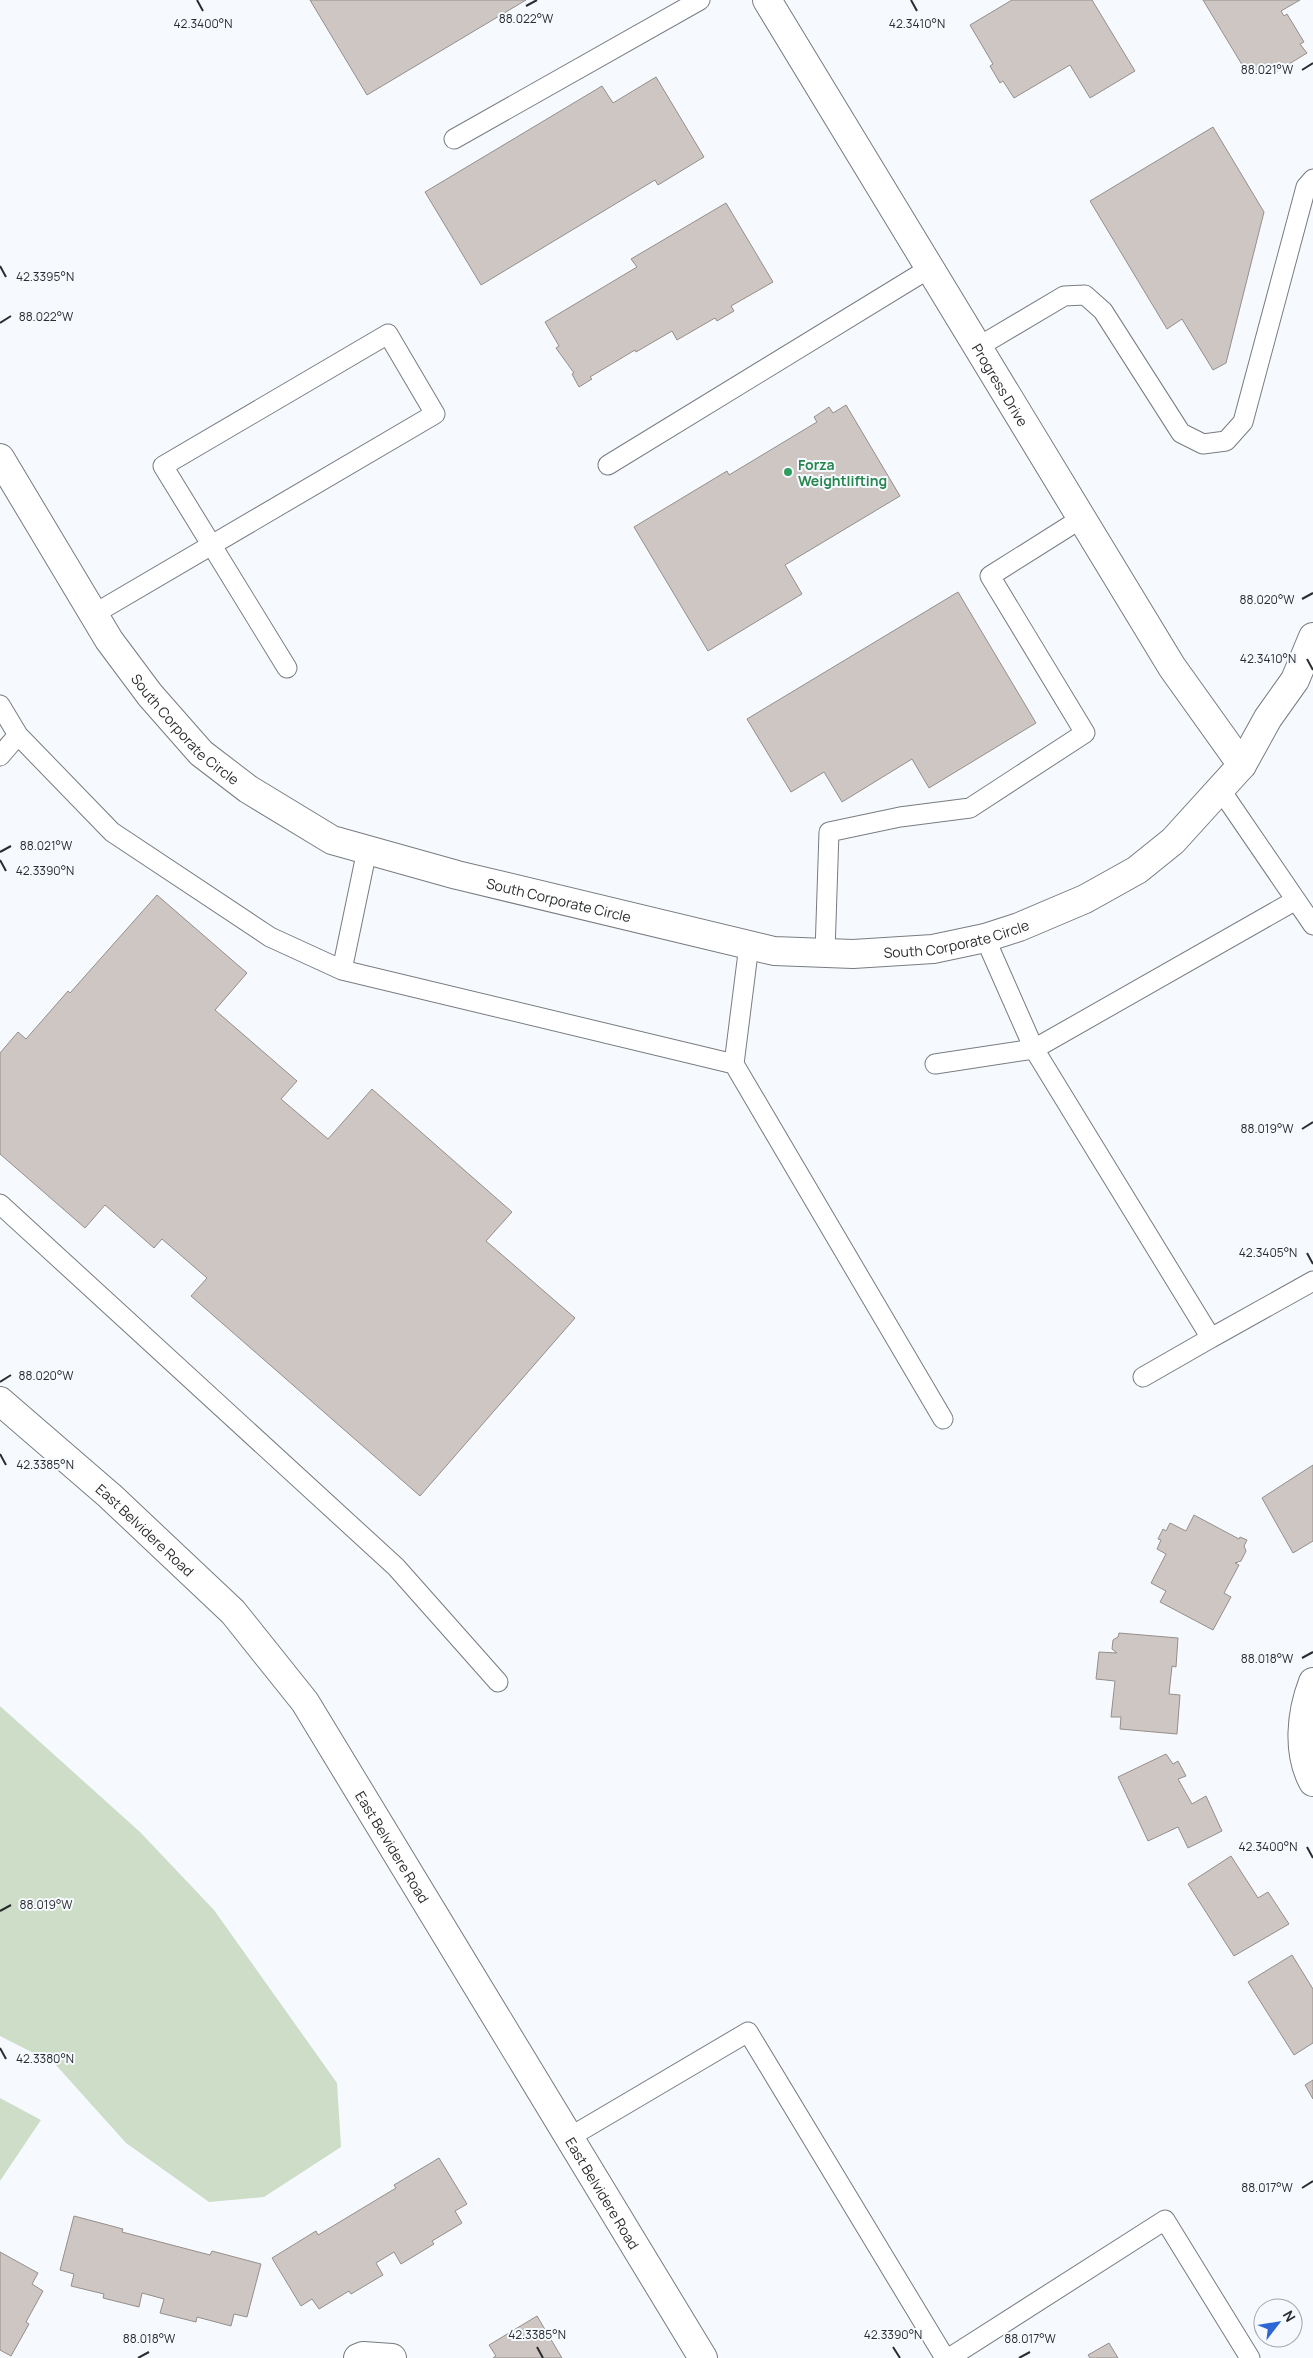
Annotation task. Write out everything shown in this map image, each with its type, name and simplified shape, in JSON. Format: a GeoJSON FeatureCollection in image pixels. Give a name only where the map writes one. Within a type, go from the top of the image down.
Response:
{"type":"FeatureCollection","features":[{"type":"Feature","properties":{"kind":"street","name":"Progress Drive"},"geometry":{"type":"LineString","coordinates":[[767,0],[1172,667],[1242,765]]}},
{"type":"Feature","properties":{"kind":"street","name":"South Corporate Circle"},"geometry":{"type":"LineString","coordinates":[[0,458],[109,640],[150,695],[201,753],[248,789],[332,840],[457,875],[774,951],[853,954],[933,949],[985,938],[1019,927],[1085,899],[1137,870],[1173,841],[1242,765],[1268,718],[1296,680],[1313,637]]}},
{"type":"Feature","properties":{"kind":"street","name":"East Belvidere Road"},"geometry":{"type":"LineString","coordinates":[[0,1402],[110,1496],[233,1612],[305,1702],[703,2358]]}},
{"type":"Feature","properties":{"kind":"street"},"geometry":{"type":"LineString","coordinates":[[1313,1682],[1305,1702],[1303,1756],[1313,1782]]}},
{"type":"Feature","properties":{"kind":"street"},"geometry":{"type":"LineString","coordinates":[[358,2358],[363,2356],[392,2358]]}},
{"type":"Feature","properties":{"kind":"lane"},"geometry":{"type":"LineString","coordinates":[[454,139],[700,0]]}},
{"type":"Feature","properties":{"kind":"lane"},"geometry":{"type":"LineString","coordinates":[[978,347],[1064,296],[1085,295],[1103,311],[1180,432],[1202,444],[1226,441],[1243,422],[1306,187],[1313,179]]}},
{"type":"Feature","properties":{"kind":"lane"},"geometry":{"type":"LineString","coordinates":[[608,465],[930,268]]}},
{"type":"Feature","properties":{"kind":"lane"},"geometry":{"type":"LineString","coordinates":[[94,614],[210,546],[435,414],[388,334],[163,466],[210,546],[286,668]]}},
{"type":"Feature","properties":{"kind":"lane"},"geometry":{"type":"LineString","coordinates":[[825,952],[828,832],[900,817],[970,808],[1085,733],[990,576],[1082,518]]}},
{"type":"Feature","properties":{"kind":"lane"},"geometry":{"type":"LineString","coordinates":[[0,705],[18,735],[112,832],[270,937],[342,970],[734,1064]]}},
{"type":"Feature","properties":{"kind":"lane"},"geometry":{"type":"LineString","coordinates":[[0,756],[18,735]]}},
{"type":"Feature","properties":{"kind":"lane"},"geometry":{"type":"LineString","coordinates":[[1220,790],[1313,924]]}},
{"type":"Feature","properties":{"kind":"lane"},"geometry":{"type":"LineString","coordinates":[[342,970],[367,850]]}},
{"type":"Feature","properties":{"kind":"lane"},"geometry":{"type":"LineString","coordinates":[[935,1064],[1034,1049],[1296,900]]}},
{"type":"Feature","properties":{"kind":"lane"},"geometry":{"type":"LineString","coordinates":[[985,938],[1034,1049],[1211,1338]]}},
{"type":"Feature","properties":{"kind":"lane"},"geometry":{"type":"LineString","coordinates":[[749,945],[734,1064],[943,1419]]}},
{"type":"Feature","properties":{"kind":"lane"},"geometry":{"type":"LineString","coordinates":[[0,1204],[396,1566],[498,1682]]}},
{"type":"Feature","properties":{"kind":"lane"},"geometry":{"type":"LineString","coordinates":[[1143,1377],[1313,1281]]}},
{"type":"Feature","properties":{"kind":"lane"},"geometry":{"type":"LineString","coordinates":[[570,2137],[748,2032],[945,2358]]}},
{"type":"Feature","properties":{"kind":"lane"},"geometry":{"type":"LineString","coordinates":[[949,2358],[1165,2220],[1250,2358]]}},
{"type":"Feature","properties":{"kind":"green space"},"geometry":{"type":"Polygon","coordinates":[[[0,1706],[140,1832],[214,1910],[337,2083],[341,2147],[264,2197],[209,2202],[126,2143],[55,2064],[0,2036],[0,1706]]]}},
{"type":"Feature","properties":{"kind":"green space"},"geometry":{"type":"Polygon","coordinates":[[[0,2098],[41,2120],[0,2181],[0,2098]]]}},
{"type":"Feature","properties":{"kind":"building"},"geometry":{"type":"Polygon","coordinates":[[[310,0],[526,0],[367,95],[310,0]]]}},
{"type":"Feature","properties":{"kind":"building"},"geometry":{"type":"Polygon","coordinates":[[[1012,0],[1092,0],[1135,71],[1090,98],[1070,65],[1014,98],[1003,81],[1000,83],[990,66],[993,64],[970,25],[1012,0]]]}},
{"type":"Feature","properties":{"kind":"building"},"geometry":{"type":"Polygon","coordinates":[[[1203,0],[1300,0],[1281,11],[1284,16],[1287,14],[1304,42],[1300,44],[1307,53],[1271,75],[1244,68],[1203,0]]]}},
{"type":"Feature","properties":{"kind":"building"},"geometry":{"type":"Polygon","coordinates":[[[656,77],[704,157],[658,185],[655,180],[481,285],[425,192],[602,86],[613,103],[656,77]]]}},
{"type":"Feature","properties":{"kind":"building"},"geometry":{"type":"Polygon","coordinates":[[[1213,127],[1264,212],[1226,363],[1213,370],[1182,319],[1167,329],[1090,201],[1213,127]]]}},
{"type":"Feature","properties":{"kind":"building"},"geometry":{"type":"Polygon","coordinates":[[[726,203],[773,282],[731,306],[734,311],[717,321],[715,318],[677,340],[672,331],[636,352],[635,350],[590,377],[592,379],[579,387],[572,374],[574,373],[556,348],[559,346],[545,322],[637,267],[631,259],[726,203]]]}},
{"type":"Feature","properties":{"kind":"building"},"geometry":{"type":"Polygon","coordinates":[[[846,405],[900,496],[785,565],[802,594],[708,651],[634,527],[727,471],[729,475],[817,422],[814,417],[829,407],[833,413],[846,405]]]}},
{"type":"Feature","properties":{"kind":"building"},"geometry":{"type":"Polygon","coordinates":[[[958,592],[1036,723],[929,788],[912,759],[842,802],[824,772],[791,792],[747,719],[958,592]]]}},
{"type":"Feature","properties":{"kind":"building"},"geometry":{"type":"Polygon","coordinates":[[[157,895],[247,973],[215,1010],[297,1081],[281,1099],[328,1139],[372,1089],[512,1212],[486,1241],[575,1318],[420,1496],[191,1296],[207,1278],[162,1239],[154,1248],[105,1205],[85,1228],[0,1154],[0,1053],[18,1032],[26,1039],[68,991],[70,993],[157,895]]]}},
{"type":"Feature","properties":{"kind":"building"},"geometry":{"type":"Polygon","coordinates":[[[1313,1465],[1313,1541],[1293,1553],[1262,1498],[1313,1465]]]}},
{"type":"Feature","properties":{"kind":"building"},"geometry":{"type":"Polygon","coordinates":[[[1194,1515],[1239,1539],[1240,1537],[1247,1540],[1244,1546],[1246,1551],[1241,1561],[1235,1563],[1239,1565],[1224,1593],[1231,1597],[1213,1630],[1160,1602],[1166,1591],[1151,1583],[1166,1554],[1157,1549],[1161,1540],[1158,1539],[1163,1529],[1166,1531],[1170,1523],[1186,1531],[1194,1515]]]}},
{"type":"Feature","properties":{"kind":"building"},"geometry":{"type":"Polygon","coordinates":[[[1119,1633],[1178,1638],[1176,1667],[1172,1666],[1169,1694],[1180,1695],[1177,1734],[1120,1729],[1121,1717],[1111,1717],[1115,1681],[1096,1679],[1099,1652],[1117,1653],[1112,1649],[1113,1640],[1118,1637],[1119,1633]]]}},
{"type":"Feature","properties":{"kind":"building"},"geometry":{"type":"Polygon","coordinates":[[[1166,1754],[1173,1764],[1178,1761],[1186,1776],[1178,1779],[1192,1804],[1206,1796],[1222,1831],[1188,1848],[1178,1827],[1148,1841],[1118,1777],[1166,1754]]]}},
{"type":"Feature","properties":{"kind":"building"},"geometry":{"type":"Polygon","coordinates":[[[1231,1856],[1258,1898],[1268,1892],[1289,1924],[1234,1956],[1188,1884],[1231,1856]]]}},
{"type":"Feature","properties":{"kind":"building"},"geometry":{"type":"Polygon","coordinates":[[[1292,1955],[1313,1989],[1313,2043],[1294,2055],[1248,1982],[1292,1955]]]}},
{"type":"Feature","properties":{"kind":"building"},"geometry":{"type":"Polygon","coordinates":[[[1313,2080],[1313,2099],[1305,2085],[1313,2080]]]}},
{"type":"Feature","properties":{"kind":"building"},"geometry":{"type":"Polygon","coordinates":[[[439,2158],[467,2204],[455,2211],[462,2223],[432,2241],[434,2244],[401,2264],[394,2252],[376,2263],[383,2275],[351,2294],[349,2291],[319,2309],[312,2299],[301,2306],[272,2258],[316,2231],[318,2235],[396,2188],[394,2185],[439,2158]]]}},
{"type":"Feature","properties":{"kind":"building"},"geometry":{"type":"Polygon","coordinates":[[[74,2216],[123,2229],[122,2232],[210,2255],[212,2251],[261,2264],[247,2317],[234,2314],[231,2326],[197,2317],[196,2322],[160,2313],[164,2299],[142,2293],[139,2307],[103,2298],[104,2294],[71,2286],[74,2274],[60,2270],[74,2216]]]}},
{"type":"Feature","properties":{"kind":"building"},"geometry":{"type":"Polygon","coordinates":[[[0,2252],[38,2273],[32,2284],[43,2291],[26,2322],[29,2324],[11,2356],[0,2350],[0,2252]]]}},
{"type":"Feature","properties":{"kind":"building"},"geometry":{"type":"Polygon","coordinates":[[[537,2316],[562,2358],[493,2358],[496,2356],[489,2345],[537,2316]]]}},
{"type":"Feature","properties":{"kind":"building"},"geometry":{"type":"Polygon","coordinates":[[[1109,2343],[1118,2358],[1090,2358],[1088,2355],[1109,2343]]]}},
{"type":"Feature","properties":{"kind":"place","name":"Forza Weightlifting"},"geometry":{"type":"Point","coordinates":[788,472]}}]}
